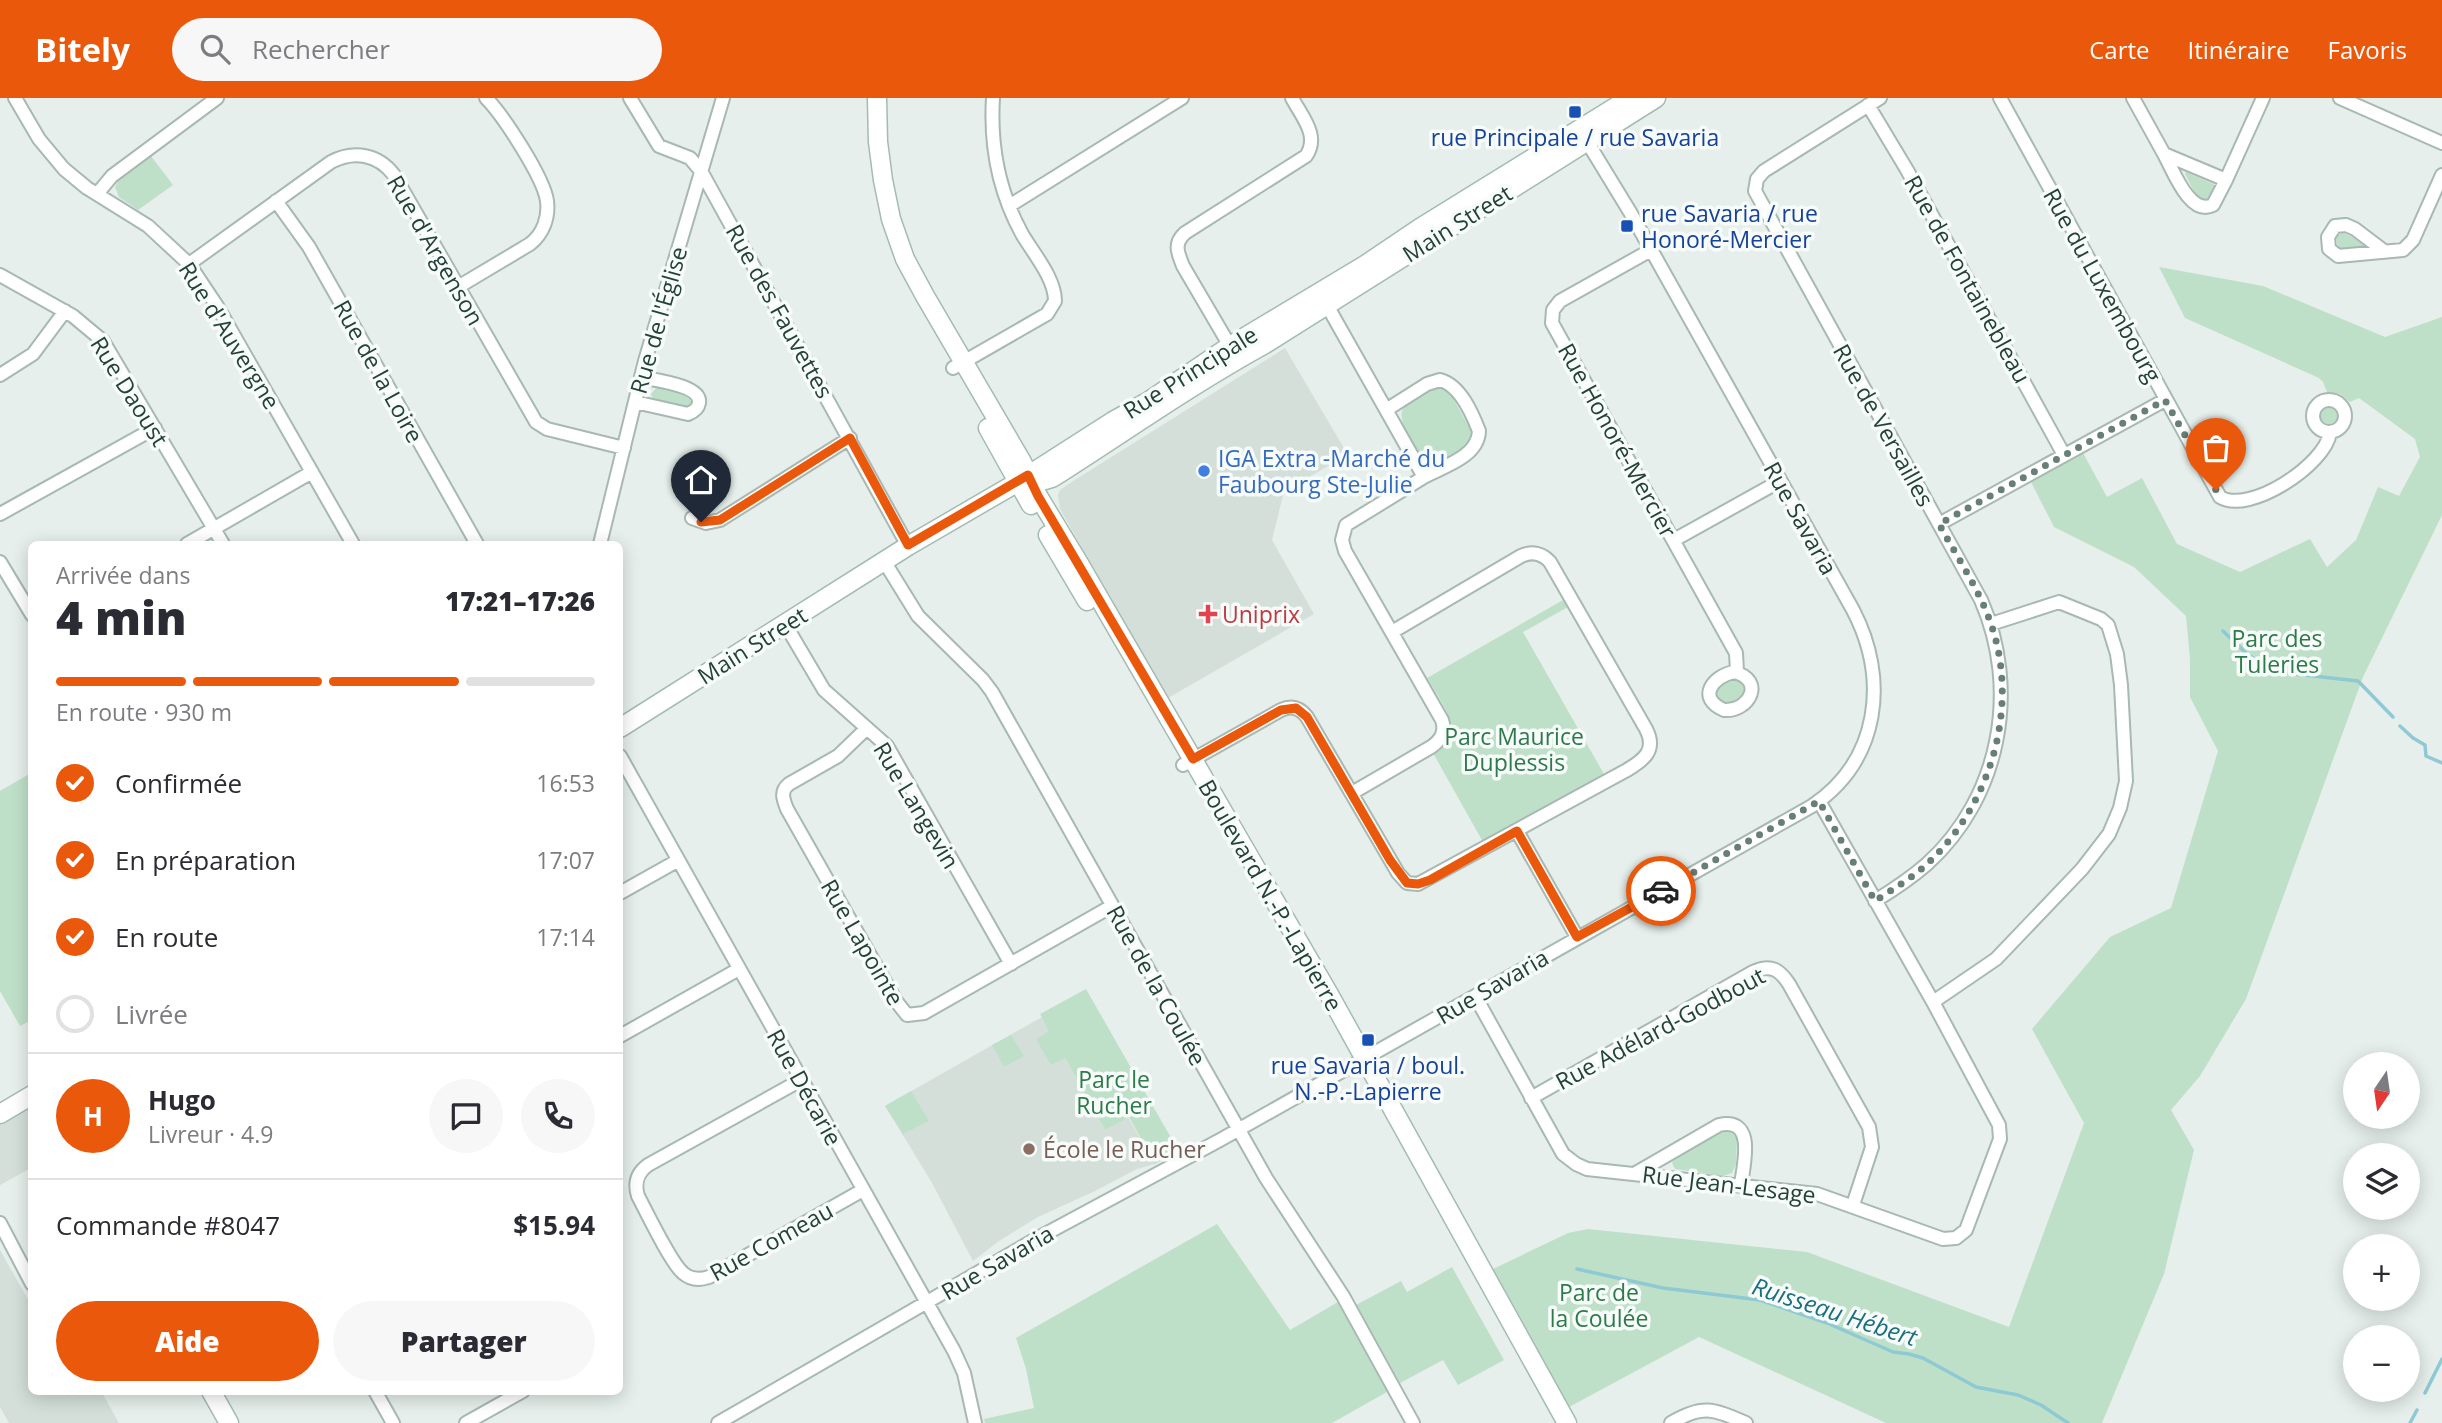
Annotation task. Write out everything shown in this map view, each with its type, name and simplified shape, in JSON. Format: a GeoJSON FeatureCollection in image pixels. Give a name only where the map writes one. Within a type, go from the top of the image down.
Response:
{"type":"FeatureCollection","features":[{"type":"Feature","properties":{"kind":"street","name":"Rue d'Auvergne"},"geometry":{"type":"LineString","coordinates":[[15,98],[38,139],[72,177],[148,226],[189,264],[217,306],[351,541]]}},
{"type":"Feature","properties":{"kind":"street"},"geometry":{"type":"LineString","coordinates":[[97,194],[112,176],[217,98]]}},
{"type":"Feature","properties":{"kind":"street"},"geometry":{"type":"LineString","coordinates":[[458,287],[530,244],[539,236],[547,216],[547,197],[541,182],[508,125],[486,98]]}},
{"type":"Feature","properties":{"kind":"street","name":"Rue des Fauvettes"},"geometry":{"type":"LineString","coordinates":[[630,98],[659,146],[690,158],[701,171],[908,545]]}},
{"type":"Feature","properties":{"kind":"street","name":"Rue de l'Église"},"geometry":{"type":"LineString","coordinates":[[601,541],[640,377],[723,98]]}},
{"type":"Feature","properties":{"kind":"street","name":"Boulevard N.-P.-Lapierre"},"geometry":{"type":"LineString","coordinates":[[865,98],[868,166],[887,243],[910,295],[958,365]]}},
{"type":"Feature","properties":{"kind":"street","name":"Boulevard N.-P.-Lapierre"},"geometry":{"type":"LineString","coordinates":[[877,98],[880,165],[896,234],[916,282],[958,365],[1567,1423]]}},
{"type":"Feature","properties":{"kind":"street"},"geometry":{"type":"LineString","coordinates":[[958,365],[1047,314],[1055,301],[1050,283],[1009,206],[993,143],[993,98]]}},
{"type":"Feature","properties":{"kind":"street"},"geometry":{"type":"LineString","coordinates":[[1009,206],[1182,98]]}},
{"type":"Feature","properties":{"kind":"street"},"geometry":{"type":"LineString","coordinates":[[1234,352],[1183,267],[1177,250],[1178,242],[1185,233],[1306,156],[1311,148],[1312,135],[1292,98]]}},
{"type":"Feature","properties":{"kind":"street"},"geometry":{"type":"LineString","coordinates":[[1583,135],[1630,98]]}},
{"type":"Feature","properties":{"kind":"street"},"geometry":{"type":"LineString","coordinates":[[1583,135],[1656,98]]}},
{"type":"Feature","properties":{"kind":"street","name":"Rue du Luxembourg"},"geometry":{"type":"LineString","coordinates":[[2000,98],[2220,497],[2232,502],[2242,501],[2278,487],[2299,473],[2320,453],[2330,433]]}},
{"type":"Feature","properties":{"kind":"street"},"geometry":{"type":"LineString","coordinates":[[2133,98],[2189,198],[2195,205],[2207,208],[2213,205],[2226,180],[2263,98]]}},
{"type":"Feature","properties":{"kind":"street"},"geometry":{"type":"LineString","coordinates":[[2346,99],[2442,143]]}},
{"type":"Feature","properties":{"kind":"street","name":"Rue de Fontainebleau"},"geometry":{"type":"LineString","coordinates":[[1874,102],[1907,170],[2064,454]]}},
{"type":"Feature","properties":{"kind":"street","name":"Rue de Versailles"},"geometry":{"type":"LineString","coordinates":[[1874,102],[1761,174],[1756,181],[1755,194],[1980,600],[1991,624],[1999,662],[2001,709],[1996,744],[1982,788],[1959,828],[1936,855],[1913,875],[1875,901]]}},
{"type":"Feature","properties":{"kind":"street","name":"Rue Savaria"},"geometry":{"type":"LineString","coordinates":[[718,1423],[1036,1238],[1239,1130],[1819,801],[1855,760],[1868,728],[1875,694],[1872,659],[1866,638],[1853,610],[1651,250],[1583,135]]}},
{"type":"Feature","properties":{"kind":"street","name":"Main Street"},"geometry":{"type":"LineString","coordinates":[[1323,299],[1583,135]]}},
{"type":"Feature","properties":{"kind":"street"},"geometry":{"type":"LineString","coordinates":[[2164,154],[2226,180]]}},
{"type":"Feature","properties":{"kind":"street","name":"Rue d'Argenson"},"geometry":{"type":"LineString","coordinates":[[189,264],[339,157],[362,155],[376,159],[394,175],[536,422],[547,429],[624,448]]}},
{"type":"Feature","properties":{"kind":"street"},"geometry":{"type":"LineString","coordinates":[[2384,251],[2398,252],[2408,247],[2442,175]]}},
{"type":"Feature","properties":{"kind":"street","name":"Rue de la Loire"},"geometry":{"type":"LineString","coordinates":[[276,201],[309,247],[475,541]]}},
{"type":"Feature","properties":{"kind":"street","name":"Rue Honoré-Mercier"},"geometry":{"type":"LineString","coordinates":[[1651,250],[1560,301],[1554,308],[1553,326],[1736,653],[1737,672]]}},
{"type":"Feature","properties":{"kind":"street","name":"Rue Daoust"},"geometry":{"type":"LineString","coordinates":[[0,275],[89,327],[108,348],[221,541]]}},
{"type":"Feature","properties":{"kind":"street"},"geometry":{"type":"LineString","coordinates":[[1323,299],[1424,477]]}},
{"type":"Feature","properties":{"kind":"street","name":"Rue Principale"},"geometry":{"type":"LineString","coordinates":[[884,561],[1026,480],[1113,421],[1234,352],[1265,344],[1323,299]]}},
{"type":"Feature","properties":{"kind":"street"},"geometry":{"type":"LineString","coordinates":[[0,375],[33,354],[65,311]]}},
{"type":"Feature","properties":{"kind":"street"},"geometry":{"type":"LineString","coordinates":[[635,402],[683,415],[692,413],[700,401],[692,389],[640,377]]}},
{"type":"Feature","properties":{"kind":"street"},"geometry":{"type":"LineString","coordinates":[[1352,793],[1431,747],[1443,732],[1442,719],[1345,551],[1342,533],[1351,521],[1473,450],[1479,436],[1479,429],[1454,386],[1440,380],[1427,384],[1386,410]]}},
{"type":"Feature","properties":{"kind":"street"},"geometry":{"type":"LineString","coordinates":[[1939,524],[2165,400]]}},
{"type":"Feature","properties":{"kind":"street"},"geometry":{"type":"LineString","coordinates":[[0,514],[155,428]]}},
{"type":"Feature","properties":{"kind":"street"},"geometry":{"type":"LineString","coordinates":[[692,518],[706,523],[720,520],[850,438]]}},
{"type":"Feature","properties":{"kind":"street"},"geometry":{"type":"LineString","coordinates":[[192,541],[312,472]]}},
{"type":"Feature","properties":{"kind":"street"},"geometry":{"type":"LineString","coordinates":[[1674,540],[1780,481]]}},
{"type":"Feature","properties":{"kind":"street"},"geometry":{"type":"LineString","coordinates":[[1188,762],[1281,710],[1296,708],[1307,717],[1398,873],[1410,884],[1418,884],[1430,880],[1647,757],[1651,739],[1646,729],[1550,562],[1539,554],[1527,554],[1392,632]]}},
{"type":"Feature","properties":{"kind":"street","name":"Main Street"},"geometry":{"type":"LineString","coordinates":[[623,726],[884,561]]}},
{"type":"Feature","properties":{"kind":"street","name":"Rue de la Coulée"},"geometry":{"type":"LineString","coordinates":[[884,561],[918,615],[988,685],[1279,1200],[1343,1296],[1413,1423]]}},
{"type":"Feature","properties":{"kind":"street"},"geometry":{"type":"LineString","coordinates":[[0,562],[28,608]]}},
{"type":"Feature","properties":{"kind":"street"},"geometry":{"type":"LineString","coordinates":[[1933,1002],[1996,959],[2082,869],[2109,834],[2123,795],[2126,772],[2121,685],[2117,654],[2108,625],[2101,619],[2059,602],[1991,624]]}},
{"type":"Feature","properties":{"kind":"street","name":"Rue Langevin"},"geometry":{"type":"LineString","coordinates":[[786,624],[824,690],[887,746],[1010,964]]}},
{"type":"Feature","properties":{"kind":"street","name":"Rue Lapointe"},"geometry":{"type":"LineString","coordinates":[[867,728],[829,762],[785,787],[783,796],[793,819],[901,1009],[907,1015],[924,1013],[1112,906]]}},
{"type":"Feature","properties":{"kind":"street","name":"Rue Décarie"},"geometry":{"type":"LineString","coordinates":[[623,762],[959,1360],[975,1423]]}},
{"type":"Feature","properties":{"kind":"street","name":"Rue Jean-Lesage"},"geometry":{"type":"LineString","coordinates":[[1475,996],[1563,1154],[1571,1161],[1587,1168],[1817,1194],[1943,1239],[1956,1238],[1966,1230],[2001,1132],[1997,1119],[1819,801]]}},
{"type":"Feature","properties":{"kind":"street"},"geometry":{"type":"LineString","coordinates":[[1517,831],[1577,937]]}},
{"type":"Feature","properties":{"kind":"street"},"geometry":{"type":"LineString","coordinates":[[623,891],[677,861]]}},
{"type":"Feature","properties":{"kind":"street","name":"Rue Adélard-Godbout"},"geometry":{"type":"LineString","coordinates":[[1531,1098],[1753,972],[1766,967],[1773,968],[1781,972],[1789,984],[1869,1127],[1872,1147],[1853,1205]]}},
{"type":"Feature","properties":{"kind":"street"},"geometry":{"type":"LineString","coordinates":[[623,1034],[738,970]]}},
{"type":"Feature","properties":{"kind":"street","name":"Boulevard N.-P.-Lapierre"},"geometry":{"type":"LineString","coordinates":[[1360,1061],[1554,1423]]}},
{"type":"Feature","properties":{"kind":"street","name":"Rue Comeau"},"geometry":{"type":"LineString","coordinates":[[801,1080],[639,1172],[636,1185],[638,1196],[677,1267],[691,1278],[709,1277],[863,1190]]}},
{"type":"Feature","properties":{"kind":"street"},"geometry":{"type":"LineString","coordinates":[[0,1114],[28,1097]]}},
{"type":"Feature","properties":{"kind":"street"},"geometry":{"type":"LineString","coordinates":[[1636,1173],[1718,1125],[1728,1124],[1738,1128],[1745,1138],[1741,1184]]}},
{"type":"Feature","properties":{"kind":"street"},"geometry":{"type":"LineString","coordinates":[[0,1223],[28,1276]]}},
{"type":"Feature","properties":{"kind":"street"},"geometry":{"type":"LineString","coordinates":[[213,1395],[229,1423]]}},
{"type":"Feature","properties":{"kind":"street"},"geometry":{"type":"LineString","coordinates":[[377,1395],[393,1423]]}},
{"type":"Feature","properties":{"kind":"street"},"geometry":{"type":"LineString","coordinates":[[466,1423],[516,1395]]}},
{"type":"Feature","properties":{"kind":"street"},"geometry":{"type":"LineString","coordinates":[[1671,1423],[1704,1409],[1721,1412],[1746,1423]]}},
{"type":"Feature","properties":{"kind":"shaded area"},"geometry":{"type":"Polygon","coordinates":[[[1285,348],[1348,455],[1284,491],[1272,540],[1314,614],[1168,698],[1060,509],[1058,495],[1060,490],[1070,483],[1285,348]]]}},
{"type":"Feature","properties":{"kind":"shaded area","name":"École le Rucher"},"geometry":{"type":"Polygon","coordinates":[[[1042,1017],[1105,1130],[1128,1117],[1155,1164],[1137,1169],[1038,1217],[973,1261],[931,1181],[885,1106],[1042,1017]]]}},
{"type":"Feature","properties":{"kind":"shaded area"},"geometry":{"type":"Polygon","coordinates":[[[28,1107],[28,1170],[0,1185],[0,1123],[28,1107]]]}},
{"type":"Feature","properties":{"kind":"shaded area"},"geometry":{"type":"Polygon","coordinates":[[[0,1250],[28,1300],[28,1395],[103,1395],[119,1423],[9,1423],[0,1407],[0,1250]]]}},
{"type":"Feature","properties":{"kind":"green space"},"geometry":{"type":"Polygon","coordinates":[[[151,156],[173,185],[138,210],[119,197],[115,187],[119,179],[151,156]]]}},
{"type":"Feature","properties":{"kind":"green space"},"geometry":{"type":"Polygon","coordinates":[[[2186,172],[2215,185],[2208,199],[2197,197],[2186,172]]]}},
{"type":"Feature","properties":{"kind":"green space"},"geometry":{"type":"Polygon","coordinates":[[[2342,232],[2366,244],[2365,246],[2346,250],[2338,248],[2336,237],[2342,232]]]}},
{"type":"Feature","properties":{"kind":"green space","name":"Parc des Tuleries"},"geometry":{"type":"Polygon","coordinates":[[[2159,267],[2263,286],[2385,337],[2442,317],[2442,515],[2363,677],[2246,999],[2200,1076],[2171,1110],[2194,1150],[2164,1274],[2102,1423],[1886,1423],[1699,1337],[1569,1407],[1493,1269],[1568,1233],[1588,1229],[1807,1252],[2009,1327],[2084,1123],[2032,1029],[2110,937],[2171,908],[2218,751],[2190,697],[2186,616],[2134,567],[2054,527],[2031,482],[2083,453],[2107,497],[2142,478],[2177,544],[2240,572],[2310,539],[2327,567],[2356,540],[2378,487],[2399,496],[2420,457],[2415,439],[2359,398],[2350,402],[2340,394],[2327,392],[2319,378],[2185,318],[2159,267]]]}},
{"type":"Feature","properties":{"kind":"green space"},"geometry":{"type":"Polygon","coordinates":[[[657,387],[689,394],[693,397],[693,404],[688,409],[654,401],[651,394],[657,387]]]}},
{"type":"Feature","properties":{"kind":"green space"},"geometry":{"type":"Polygon","coordinates":[[[1436,388],[1444,388],[1450,393],[1473,434],[1467,445],[1456,454],[1431,464],[1410,439],[1401,414],[1409,403],[1436,388]]]}},
{"type":"Feature","properties":{"kind":"green space"},"geometry":{"type":"Polygon","coordinates":[[[2329,406],[2335,409],[2338,415],[2335,421],[2329,424],[2323,421],[2320,415],[2323,409],[2329,406]]]}},
{"type":"Feature","properties":{"kind":"green space","name":"Parc Maurice Duplessis"},"geometry":{"type":"Polygon","coordinates":[[[1563,600],[1568,607],[1523,632],[1604,774],[1483,842],[1433,753],[1449,736],[1450,727],[1445,708],[1427,678],[1563,600]]]}},
{"type":"Feature","properties":{"kind":"green space"},"geometry":{"type":"Polygon","coordinates":[[[1730,679],[1742,682],[1743,695],[1731,703],[1722,703],[1717,697],[1717,690],[1730,679]]]}},
{"type":"Feature","properties":{"kind":"green space"},"geometry":{"type":"Polygon","coordinates":[[[28,775],[28,1022],[20,1026],[0,991],[0,791],[28,775]]]}},
{"type":"Feature","properties":{"kind":"green space","name":"Parc le Rucher"},"geometry":{"type":"Polygon","coordinates":[[[1086,989],[1178,1150],[1155,1164],[1129,1117],[1105,1130],[1065,1058],[1051,1065],[1036,1039],[1049,1031],[1040,1014],[1086,989]]]}},
{"type":"Feature","properties":{"kind":"green space"},"geometry":{"type":"Polygon","coordinates":[[[1011,1035],[1024,1056],[1004,1067],[992,1045],[1011,1035]]]}},
{"type":"Feature","properties":{"kind":"green space"},"geometry":{"type":"Polygon","coordinates":[[[911,1091],[929,1121],[903,1134],[885,1106],[911,1091]]]}},
{"type":"Feature","properties":{"kind":"green space"},"geometry":{"type":"Polygon","coordinates":[[[1723,1132],[1730,1132],[1737,1138],[1736,1164],[1732,1173],[1723,1176],[1675,1169],[1672,1163],[1675,1158],[1723,1132]]]}},
{"type":"Feature","properties":{"kind":"green space"},"geometry":{"type":"Polygon","coordinates":[[[1217,1224],[1290,1330],[1338,1302],[1387,1392],[1332,1423],[985,1423],[984,1419],[1034,1408],[1016,1338],[1217,1224]]]}},
{"type":"Feature","properties":{"kind":"green space","name":"Parc de la Coulée"},"geometry":{"type":"Polygon","coordinates":[[[1452,1267],[1504,1360],[1458,1385],[1443,1360],[1400,1383],[1356,1305],[1401,1281],[1407,1292],[1452,1267]]]}},
{"type":"Feature","properties":{"kind":"waterway"},"geometry":{"type":"LineString","coordinates":[[2223,631],[2248,655],[2278,672],[2358,681],[2393,717]]}},
{"type":"Feature","properties":{"kind":"waterway"},"geometry":{"type":"LineString","coordinates":[[2400,726],[2425,745],[2426,756],[2442,763]]}},
{"type":"Feature","properties":{"kind":"waterway","name":"Ruisseau Hébert"},"geometry":{"type":"LineString","coordinates":[[1577,1269],[1663,1288],[1760,1300],[1827,1323],[1893,1352],[1923,1358],[1976,1387],[2018,1395],[2041,1405],[2068,1423]]}},
{"type":"Feature","properties":{"kind":"waterway"},"geometry":{"type":"LineString","coordinates":[[2425,1393],[2442,1359]]}},
{"type":"Feature","properties":{"kind":"waterway"},"geometry":{"type":"LineString","coordinates":[[2410,1423],[2417,1410]]}},
{"type":"Feature","properties":{"kind":"way so far"},"geometry":{"type":"LineString","coordinates":[[1661,891],[1819,801],[1875,901],[1928,863],[1959,828],[1982,788],[1993,755],[2001,720],[2001,692],[1999,662],[1991,624],[1939,524],[2165,400],[2216,490]]}},
{"type":"Feature","properties":{"kind":"place","name":"rue Principale / rue Savaria"},"geometry":{"type":"Point","coordinates":[1575,112]}},
{"type":"Feature","properties":{"kind":"place","name":"rue Savaria / rue Honoré-Mercier"},"geometry":{"type":"Point","coordinates":[1627,226]}},
{"type":"Feature","properties":{"kind":"place","name":"IGA Extra -Marché du Faubourg Ste-Julie"},"geometry":{"type":"Point","coordinates":[1204,471]}},
{"type":"Feature","properties":{"kind":"place","name":"Uniprix"},"geometry":{"type":"Point","coordinates":[1208,614]}},
{"type":"Feature","properties":{"kind":"place","name":"rue Savaria / boul. N.-P.-Lapierre"},"geometry":{"type":"Point","coordinates":[1368,1040]}},
{"type":"Feature","properties":{"kind":"place","name":"École le Rucher"},"geometry":{"type":"Point","coordinates":[1029,1149]}},
{"type":"Feature","properties":{"kind":"route"},"geometry":{"type":"LineString","coordinates":[[701,522],[720,520],[850,438],[908,545],[1028,475],[1193,759],[1284,708],[1296,708],[1307,717],[1390,860],[1407,883],[1418,884],[1430,880],[1517,831],[1577,937],[1661,891]]}}]}
